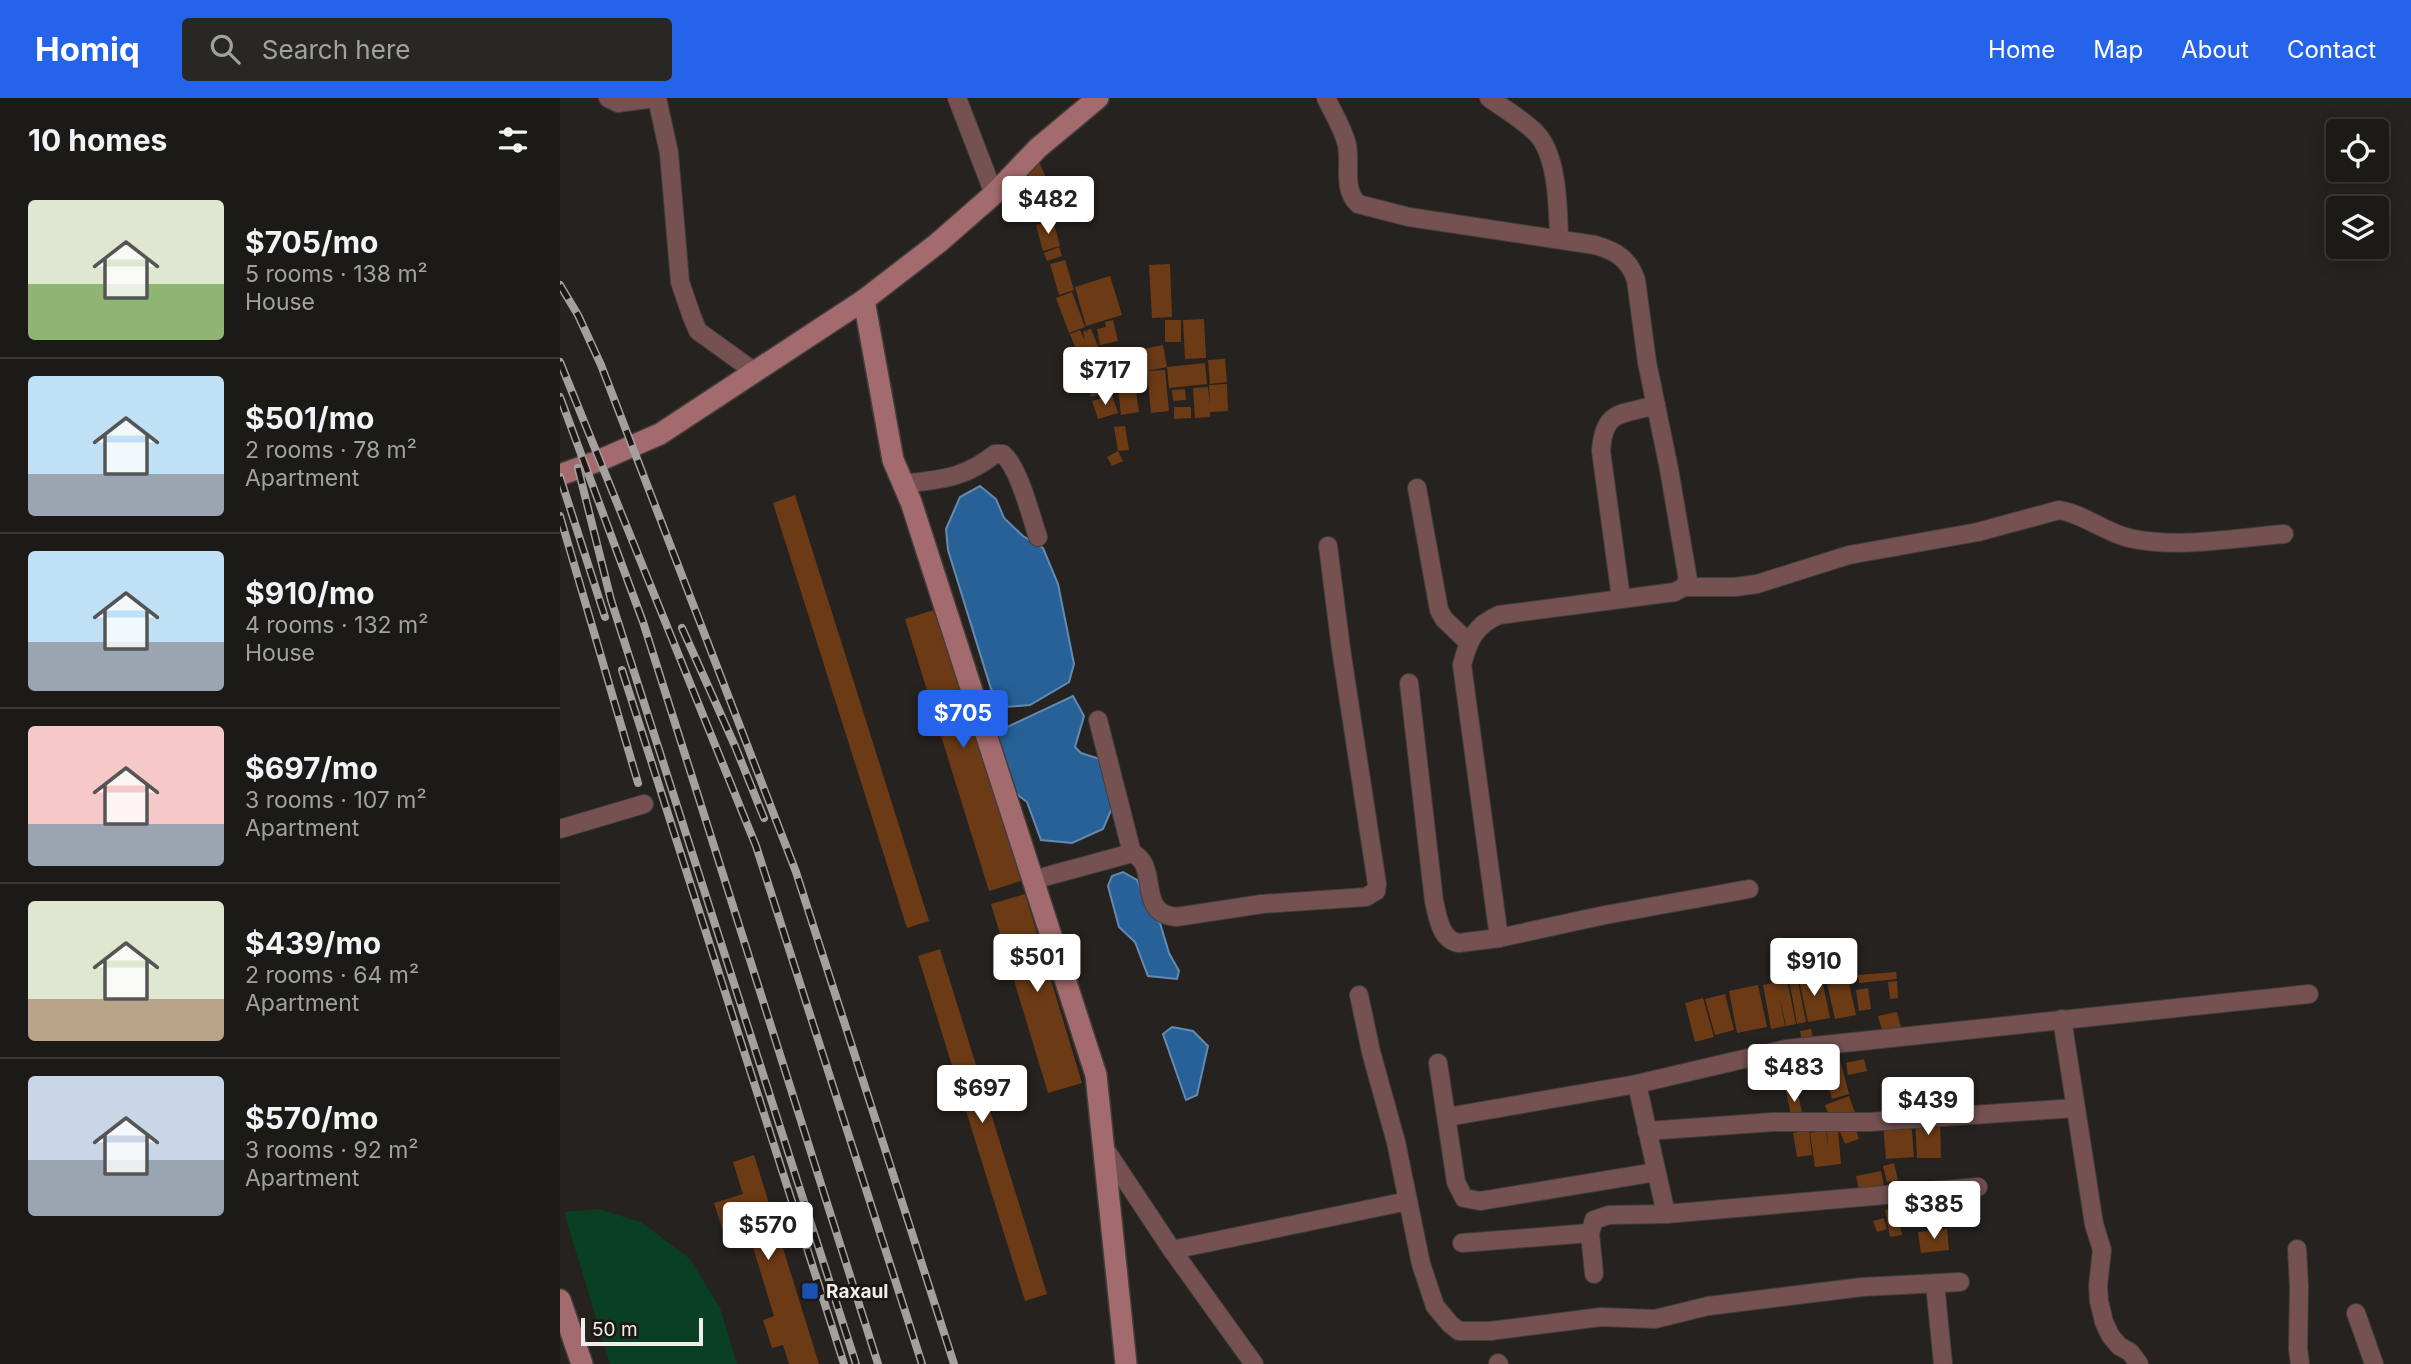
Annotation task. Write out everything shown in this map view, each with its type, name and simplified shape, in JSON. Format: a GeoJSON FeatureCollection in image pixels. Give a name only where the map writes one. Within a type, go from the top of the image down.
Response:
{"type":"FeatureCollection","features":[{"type":"Feature","properties":{"kind":"street"},"geometry":{"type":"LineString","coordinates":[[608,98],[618,103],[656,98],[669,153],[680,282],[692,317],[698,331],[755,372]]}},
{"type":"Feature","properties":{"kind":"street"},"geometry":{"type":"LineString","coordinates":[[957,98],[994,194]]}},
{"type":"Feature","properties":{"kind":"street"},"geometry":{"type":"LineString","coordinates":[[560,475],[660,434],[864,300],[938,243],[994,194],[1038,148],[1098,98]]}},
{"type":"Feature","properties":{"kind":"street"},"geometry":{"type":"LineString","coordinates":[[1326,98],[1342,129],[1347,147],[1350,193],[1358,204],[1409,217],[1595,245],[1612,250],[1632,267],[1688,580],[1684,587]]}},
{"type":"Feature","properties":{"kind":"street"},"geometry":{"type":"LineString","coordinates":[[1489,98],[1537,134],[1545,146],[1553,165],[1559,239]]}},
{"type":"Feature","properties":{"kind":"street"},"geometry":{"type":"LineString","coordinates":[[864,300],[893,460],[1096,1075],[1126,1364]]}},
{"type":"Feature","properties":{"kind":"street"},"geometry":{"type":"LineString","coordinates":[[1621,598],[1601,451],[1602,433],[1606,423],[1615,416],[1656,405]]}},
{"type":"Feature","properties":{"kind":"street"},"geometry":{"type":"LineString","coordinates":[[903,484],[952,478],[978,468],[995,454],[1003,454],[1009,459],[1016,475],[1038,537]]}},
{"type":"Feature","properties":{"kind":"street"},"geometry":{"type":"LineString","coordinates":[[1417,488],[1439,610],[1444,619],[1468,642]]}},
{"type":"Feature","properties":{"kind":"street"},"geometry":{"type":"LineString","coordinates":[[1499,938],[1462,665],[1468,642],[1479,627],[1499,615],[1675,592],[1684,587],[1757,584],[1849,555],[1978,532],[2059,510],[2073,512],[2125,537],[2145,541],[2169,543],[2284,534]]}},
{"type":"Feature","properties":{"kind":"street"},"geometry":{"type":"LineString","coordinates":[[1033,880],[1132,853],[1139,856],[1144,865],[1158,912],[1176,917],[1262,904],[1366,897],[1376,891],[1328,547]]}},
{"type":"Feature","properties":{"kind":"street"},"geometry":{"type":"LineString","coordinates":[[1409,683],[1434,901],[1447,939],[1459,943],[1499,938],[1605,915],[1749,889]]}},
{"type":"Feature","properties":{"kind":"street"},"geometry":{"type":"LineString","coordinates":[[1098,720],[1132,853]]}},
{"type":"Feature","properties":{"kind":"street"},"geometry":{"type":"LineString","coordinates":[[560,829],[644,804]]}},
{"type":"Feature","properties":{"kind":"street"},"geometry":{"type":"LineString","coordinates":[[1447,1117],[1637,1084],[1786,1049],[2309,994]]}},
{"type":"Feature","properties":{"kind":"street"},"geometry":{"type":"LineString","coordinates":[[1359,995],[1371,1052],[1391,1119],[1421,1264],[1435,1306],[1459,1331],[1489,1331],[1601,1317],[1655,1319],[1708,1306],[1862,1287],[1960,1282]]}},
{"type":"Feature","properties":{"kind":"street"},"geometry":{"type":"LineString","coordinates":[[2062,1018],[2094,1224],[2102,1250],[2099,1301],[2110,1335],[2119,1346],[2130,1352],[2139,1364]]}},
{"type":"Feature","properties":{"kind":"street"},"geometry":{"type":"LineString","coordinates":[[1438,1063],[1456,1182],[1464,1198],[1480,1201],[1656,1172]]}},
{"type":"Feature","properties":{"kind":"street"},"geometry":{"type":"LineString","coordinates":[[1637,1084],[1666,1214]]}},
{"type":"Feature","properties":{"kind":"street"},"geometry":{"type":"LineString","coordinates":[[1647,1131],[1773,1122],[1870,1122],[2076,1108]]}},
{"type":"Feature","properties":{"kind":"street"},"geometry":{"type":"LineString","coordinates":[[1102,1143],[1172,1250],[1254,1364]]}},
{"type":"Feature","properties":{"kind":"street"},"geometry":{"type":"LineString","coordinates":[[1594,1274],[1590,1233],[1594,1220],[1609,1215],[1666,1214],[1978,1187]]}},
{"type":"Feature","properties":{"kind":"street"},"geometry":{"type":"LineString","coordinates":[[1172,1250],[1408,1201]]}},
{"type":"Feature","properties":{"kind":"street"},"geometry":{"type":"LineString","coordinates":[[1462,1243],[1590,1233]]}},
{"type":"Feature","properties":{"kind":"street"},"geometry":{"type":"LineString","coordinates":[[2297,1249],[2300,1364]]}},
{"type":"Feature","properties":{"kind":"street"},"geometry":{"type":"LineString","coordinates":[[1935,1284],[1943,1364]]}},
{"type":"Feature","properties":{"kind":"street"},"geometry":{"type":"LineString","coordinates":[[560,1300],[582,1364]]}},
{"type":"Feature","properties":{"kind":"street"},"geometry":{"type":"LineString","coordinates":[[2356,1313],[2374,1364]]}},
{"type":"Feature","properties":{"kind":"green space"},"geometry":{"type":"Polygon","coordinates":[[[598,1209],[641,1222],[690,1259],[720,1308],[737,1364],[610,1364],[564,1212],[598,1209]]]}},
{"type":"Feature","properties":{"kind":"water"},"geometry":{"type":"Polygon","coordinates":[[[980,486],[996,499],[1004,518],[1023,536],[1043,548],[1058,584],[1074,664],[1069,682],[1030,705],[1006,707],[991,689],[948,550],[946,529],[960,497],[980,486]]]}},
{"type":"Feature","properties":{"kind":"water"},"geometry":{"type":"Polygon","coordinates":[[[1073,696],[1084,716],[1075,747],[1081,753],[1103,760],[1115,801],[1103,829],[1072,843],[1041,840],[1027,802],[1010,789],[995,751],[1001,730],[1073,696]]]}},
{"type":"Feature","properties":{"kind":"water"},"geometry":{"type":"Polygon","coordinates":[[[1123,872],[1137,880],[1151,915],[1160,923],[1169,953],[1179,971],[1177,979],[1148,976],[1135,942],[1119,927],[1108,886],[1112,876],[1123,872]]]}},
{"type":"Feature","properties":{"kind":"water"},"geometry":{"type":"Polygon","coordinates":[[[1172,1027],[1193,1031],[1208,1046],[1197,1095],[1186,1100],[1163,1034],[1172,1027]]]}},
{"type":"Feature","properties":{"kind":"building"},"geometry":{"type":"Polygon","coordinates":[[[1038,159],[1046,178],[1030,185],[1022,166],[1038,159]]]}},
{"type":"Feature","properties":{"kind":"building"},"geometry":{"type":"Polygon","coordinates":[[[1046,180],[1052,196],[1031,205],[1024,189],[1046,180]]]}},
{"type":"Feature","properties":{"kind":"building"},"geometry":{"type":"Polygon","coordinates":[[[1057,196],[1063,211],[1041,220],[1035,205],[1057,196]]]}},
{"type":"Feature","properties":{"kind":"building"},"geometry":{"type":"Polygon","coordinates":[[[1053,220],[1060,246],[1043,251],[1036,225],[1053,220]]]}},
{"type":"Feature","properties":{"kind":"building"},"geometry":{"type":"Polygon","coordinates":[[[1059,247],[1062,256],[1047,261],[1044,253],[1059,247]]]}},
{"type":"Feature","properties":{"kind":"building"},"geometry":{"type":"Polygon","coordinates":[[[1065,260],[1074,290],[1059,295],[1050,264],[1065,260]]]}},
{"type":"Feature","properties":{"kind":"building"},"geometry":{"type":"Polygon","coordinates":[[[1170,264],[1172,317],[1152,318],[1149,265],[1170,264]]]}},
{"type":"Feature","properties":{"kind":"building"},"geometry":{"type":"Polygon","coordinates":[[[1110,276],[1122,315],[1086,326],[1075,287],[1110,276]]]}},
{"type":"Feature","properties":{"kind":"building"},"geometry":{"type":"Polygon","coordinates":[[[1072,292],[1085,327],[1069,333],[1056,298],[1072,292]]]}},
{"type":"Feature","properties":{"kind":"building"},"geometry":{"type":"Polygon","coordinates":[[[1204,319],[1206,358],[1185,359],[1183,320],[1204,319]]]}},
{"type":"Feature","properties":{"kind":"building"},"geometry":{"type":"Polygon","coordinates":[[[1113,320],[1118,341],[1100,345],[1097,329],[1106,327],[1105,322],[1113,320]]]}},
{"type":"Feature","properties":{"kind":"building"},"geometry":{"type":"Polygon","coordinates":[[[1165,320],[1181,320],[1181,342],[1165,342],[1165,320]]]}},
{"type":"Feature","properties":{"kind":"building"},"geometry":{"type":"Polygon","coordinates":[[[1091,329],[1099,349],[1090,352],[1088,347],[1077,352],[1070,334],[1080,330],[1085,341],[1083,332],[1088,333],[1087,330],[1091,329]]]}},
{"type":"Feature","properties":{"kind":"building"},"geometry":{"type":"Polygon","coordinates":[[[1163,345],[1167,367],[1147,371],[1143,349],[1163,345]]]}},
{"type":"Feature","properties":{"kind":"building"},"geometry":{"type":"Polygon","coordinates":[[[1225,359],[1227,382],[1210,384],[1208,360],[1225,359]]]}},
{"type":"Feature","properties":{"kind":"building"},"geometry":{"type":"Polygon","coordinates":[[[1205,363],[1207,384],[1169,388],[1167,367],[1205,363]]]}},
{"type":"Feature","properties":{"kind":"building"},"geometry":{"type":"Polygon","coordinates":[[[1098,366],[1106,392],[1091,397],[1083,370],[1098,366]]]}},
{"type":"Feature","properties":{"kind":"building"},"geometry":{"type":"Polygon","coordinates":[[[1165,370],[1169,411],[1151,413],[1147,371],[1165,370]]]}},
{"type":"Feature","properties":{"kind":"building"},"geometry":{"type":"Polygon","coordinates":[[[1227,384],[1228,411],[1210,412],[1210,417],[1195,418],[1193,388],[1208,387],[1210,406],[1209,385],[1227,384]]]}},
{"type":"Feature","properties":{"kind":"building"},"geometry":{"type":"Polygon","coordinates":[[[1135,385],[1139,412],[1121,415],[1118,388],[1135,385]]]}},
{"type":"Feature","properties":{"kind":"building"},"geometry":{"type":"Polygon","coordinates":[[[1185,389],[1186,400],[1173,401],[1172,390],[1185,389]]]}},
{"type":"Feature","properties":{"kind":"building"},"geometry":{"type":"Polygon","coordinates":[[[1112,395],[1118,413],[1098,419],[1092,401],[1112,395]]]}},
{"type":"Feature","properties":{"kind":"building"},"geometry":{"type":"Polygon","coordinates":[[[1174,407],[1191,407],[1191,418],[1174,419],[1174,407]]]}},
{"type":"Feature","properties":{"kind":"building"},"geometry":{"type":"Polygon","coordinates":[[[1125,426],[1129,450],[1118,451],[1114,427],[1125,426]]]}},
{"type":"Feature","properties":{"kind":"building"},"geometry":{"type":"Polygon","coordinates":[[[1118,451],[1123,461],[1112,466],[1107,457],[1118,451]]]}},
{"type":"Feature","properties":{"kind":"building"},"geometry":{"type":"Polygon","coordinates":[[[795,495],[929,921],[907,928],[773,503],[795,495]]]}},
{"type":"Feature","properties":{"kind":"building"},"geometry":{"type":"Polygon","coordinates":[[[937,609],[1021,881],[989,891],[905,619],[937,609]]]}},
{"type":"Feature","properties":{"kind":"building"},"geometry":{"type":"Polygon","coordinates":[[[1025,894],[1082,1083],[1048,1093],[991,904],[1025,894]]]}},
{"type":"Feature","properties":{"kind":"building"},"geometry":{"type":"Polygon","coordinates":[[[940,949],[1047,1294],[1025,1301],[918,956],[940,949]]]}},
{"type":"Feature","properties":{"kind":"building"},"geometry":{"type":"Polygon","coordinates":[[[1846,971],[1856,1015],[1835,1019],[1825,975],[1846,971]]]}},
{"type":"Feature","properties":{"kind":"building"},"geometry":{"type":"Polygon","coordinates":[[[1896,972],[1897,979],[1859,983],[1858,975],[1896,972]]]}},
{"type":"Feature","properties":{"kind":"building"},"geometry":{"type":"Polygon","coordinates":[[[1821,975],[1830,1018],[1808,1022],[1799,979],[1821,975]]]}},
{"type":"Feature","properties":{"kind":"building"},"geometry":{"type":"Polygon","coordinates":[[[1797,977],[1806,1022],[1797,1024],[1789,979],[1797,977]]]}},
{"type":"Feature","properties":{"kind":"building"},"geometry":{"type":"Polygon","coordinates":[[[1787,980],[1796,1024],[1786,1026],[1779,995],[1785,1026],[1771,1029],[1763,985],[1787,980]]]}},
{"type":"Feature","properties":{"kind":"building"},"geometry":{"type":"Polygon","coordinates":[[[1897,981],[1898,998],[1890,999],[1888,982],[1897,981]]]}},
{"type":"Feature","properties":{"kind":"building"},"geometry":{"type":"Polygon","coordinates":[[[1758,985],[1767,1027],[1737,1033],[1729,991],[1758,985]]]}},
{"type":"Feature","properties":{"kind":"building"},"geometry":{"type":"Polygon","coordinates":[[[1868,988],[1871,1009],[1859,1011],[1856,990],[1868,988]]]}},
{"type":"Feature","properties":{"kind":"building"},"geometry":{"type":"Polygon","coordinates":[[[1725,994],[1734,1030],[1715,1035],[1705,999],[1725,994]]]}},
{"type":"Feature","properties":{"kind":"building"},"geometry":{"type":"Polygon","coordinates":[[[1703,998],[1714,1037],[1695,1042],[1685,1003],[1703,998]]]}},
{"type":"Feature","properties":{"kind":"building"},"geometry":{"type":"Polygon","coordinates":[[[1897,1012],[1905,1043],[1887,1048],[1878,1016],[1897,1012]]]}},
{"type":"Feature","properties":{"kind":"building"},"geometry":{"type":"Polygon","coordinates":[[[1811,1029],[1821,1072],[1809,1074],[1800,1031],[1811,1029]]]}},
{"type":"Feature","properties":{"kind":"building"},"geometry":{"type":"Polygon","coordinates":[[[1864,1059],[1867,1071],[1848,1075],[1846,1063],[1864,1059]]]}},
{"type":"Feature","properties":{"kind":"building"},"geometry":{"type":"Polygon","coordinates":[[[1840,1060],[1849,1094],[1832,1099],[1823,1064],[1840,1060]]]}},
{"type":"Feature","properties":{"kind":"building"},"geometry":{"type":"Polygon","coordinates":[[[1795,1080],[1805,1126],[1794,1129],[1784,1082],[1795,1080]]]}},
{"type":"Feature","properties":{"kind":"building"},"geometry":{"type":"Polygon","coordinates":[[[1849,1096],[1858,1121],[1835,1130],[1825,1105],[1849,1096]]]}},
{"type":"Feature","properties":{"kind":"building"},"geometry":{"type":"Polygon","coordinates":[[[1915,1116],[1940,1116],[1941,1158],[1917,1158],[1915,1116]]]}},
{"type":"Feature","properties":{"kind":"building"},"geometry":{"type":"Polygon","coordinates":[[[1911,1120],[1914,1157],[1886,1159],[1883,1123],[1911,1120]]]}},
{"type":"Feature","properties":{"kind":"building"},"geometry":{"type":"Polygon","coordinates":[[[1854,1124],[1859,1139],[1845,1144],[1839,1129],[1854,1124]]]}},
{"type":"Feature","properties":{"kind":"building"},"geometry":{"type":"Polygon","coordinates":[[[1809,1130],[1812,1155],[1797,1157],[1793,1133],[1809,1130]]]}},
{"type":"Feature","properties":{"kind":"building"},"geometry":{"type":"Polygon","coordinates":[[[1826,1130],[1828,1147],[1827,1132],[1838,1130],[1841,1164],[1815,1167],[1810,1133],[1826,1130]]]}},
{"type":"Feature","properties":{"kind":"building"},"geometry":{"type":"Polygon","coordinates":[[[754,1155],[819,1364],[789,1364],[783,1345],[772,1348],[763,1320],[774,1316],[748,1231],[725,1238],[714,1203],[743,1194],[733,1162],[754,1155]]]}},
{"type":"Feature","properties":{"kind":"building"},"geometry":{"type":"Polygon","coordinates":[[[1894,1163],[1898,1180],[1887,1182],[1883,1166],[1894,1163]]]}},
{"type":"Feature","properties":{"kind":"building"},"geometry":{"type":"Polygon","coordinates":[[[1881,1171],[1887,1202],[1863,1207],[1856,1176],[1881,1171]]]}},
{"type":"Feature","properties":{"kind":"building"},"geometry":{"type":"Polygon","coordinates":[[[1897,1207],[1902,1235],[1890,1237],[1885,1210],[1897,1207]]]}},
{"type":"Feature","properties":{"kind":"building"},"geometry":{"type":"Polygon","coordinates":[[[1884,1218],[1887,1229],[1877,1232],[1873,1221],[1884,1218]]]}},
{"type":"Feature","properties":{"kind":"building"},"geometry":{"type":"Polygon","coordinates":[[[1947,1229],[1949,1250],[1921,1253],[1918,1232],[1947,1229]]]}},
{"type":"Feature","properties":{"kind":"railway"},"geometry":{"type":"LineString","coordinates":[[560,285],[578,315],[601,365],[796,872],[954,1364]]}},
{"type":"Feature","properties":{"kind":"railway"},"geometry":{"type":"LineString","coordinates":[[560,362],[756,846],[922,1364]]}},
{"type":"Feature","properties":{"kind":"railway"},"geometry":{"type":"LineString","coordinates":[[560,397],[643,622],[878,1364]]}},
{"type":"Feature","properties":{"kind":"railway"},"geometry":{"type":"LineString","coordinates":[[578,468],[611,600],[856,1364]]}},
{"type":"Feature","properties":{"kind":"railway"},"geometry":{"type":"LineString","coordinates":[[560,477],[605,617]]}},
{"type":"Feature","properties":{"kind":"railway"},"geometry":{"type":"LineString","coordinates":[[560,516],[638,783]]}},
{"type":"Feature","properties":{"kind":"railway"},"geometry":{"type":"LineString","coordinates":[[682,628],[764,818]]}},
{"type":"Feature","properties":{"kind":"railway"},"geometry":{"type":"LineString","coordinates":[[622,670],[844,1364]]}},
{"type":"Feature","properties":{"kind":"place","name":"Raxaul"},"geometry":{"type":"Point","coordinates":[810,1291]}}]}
